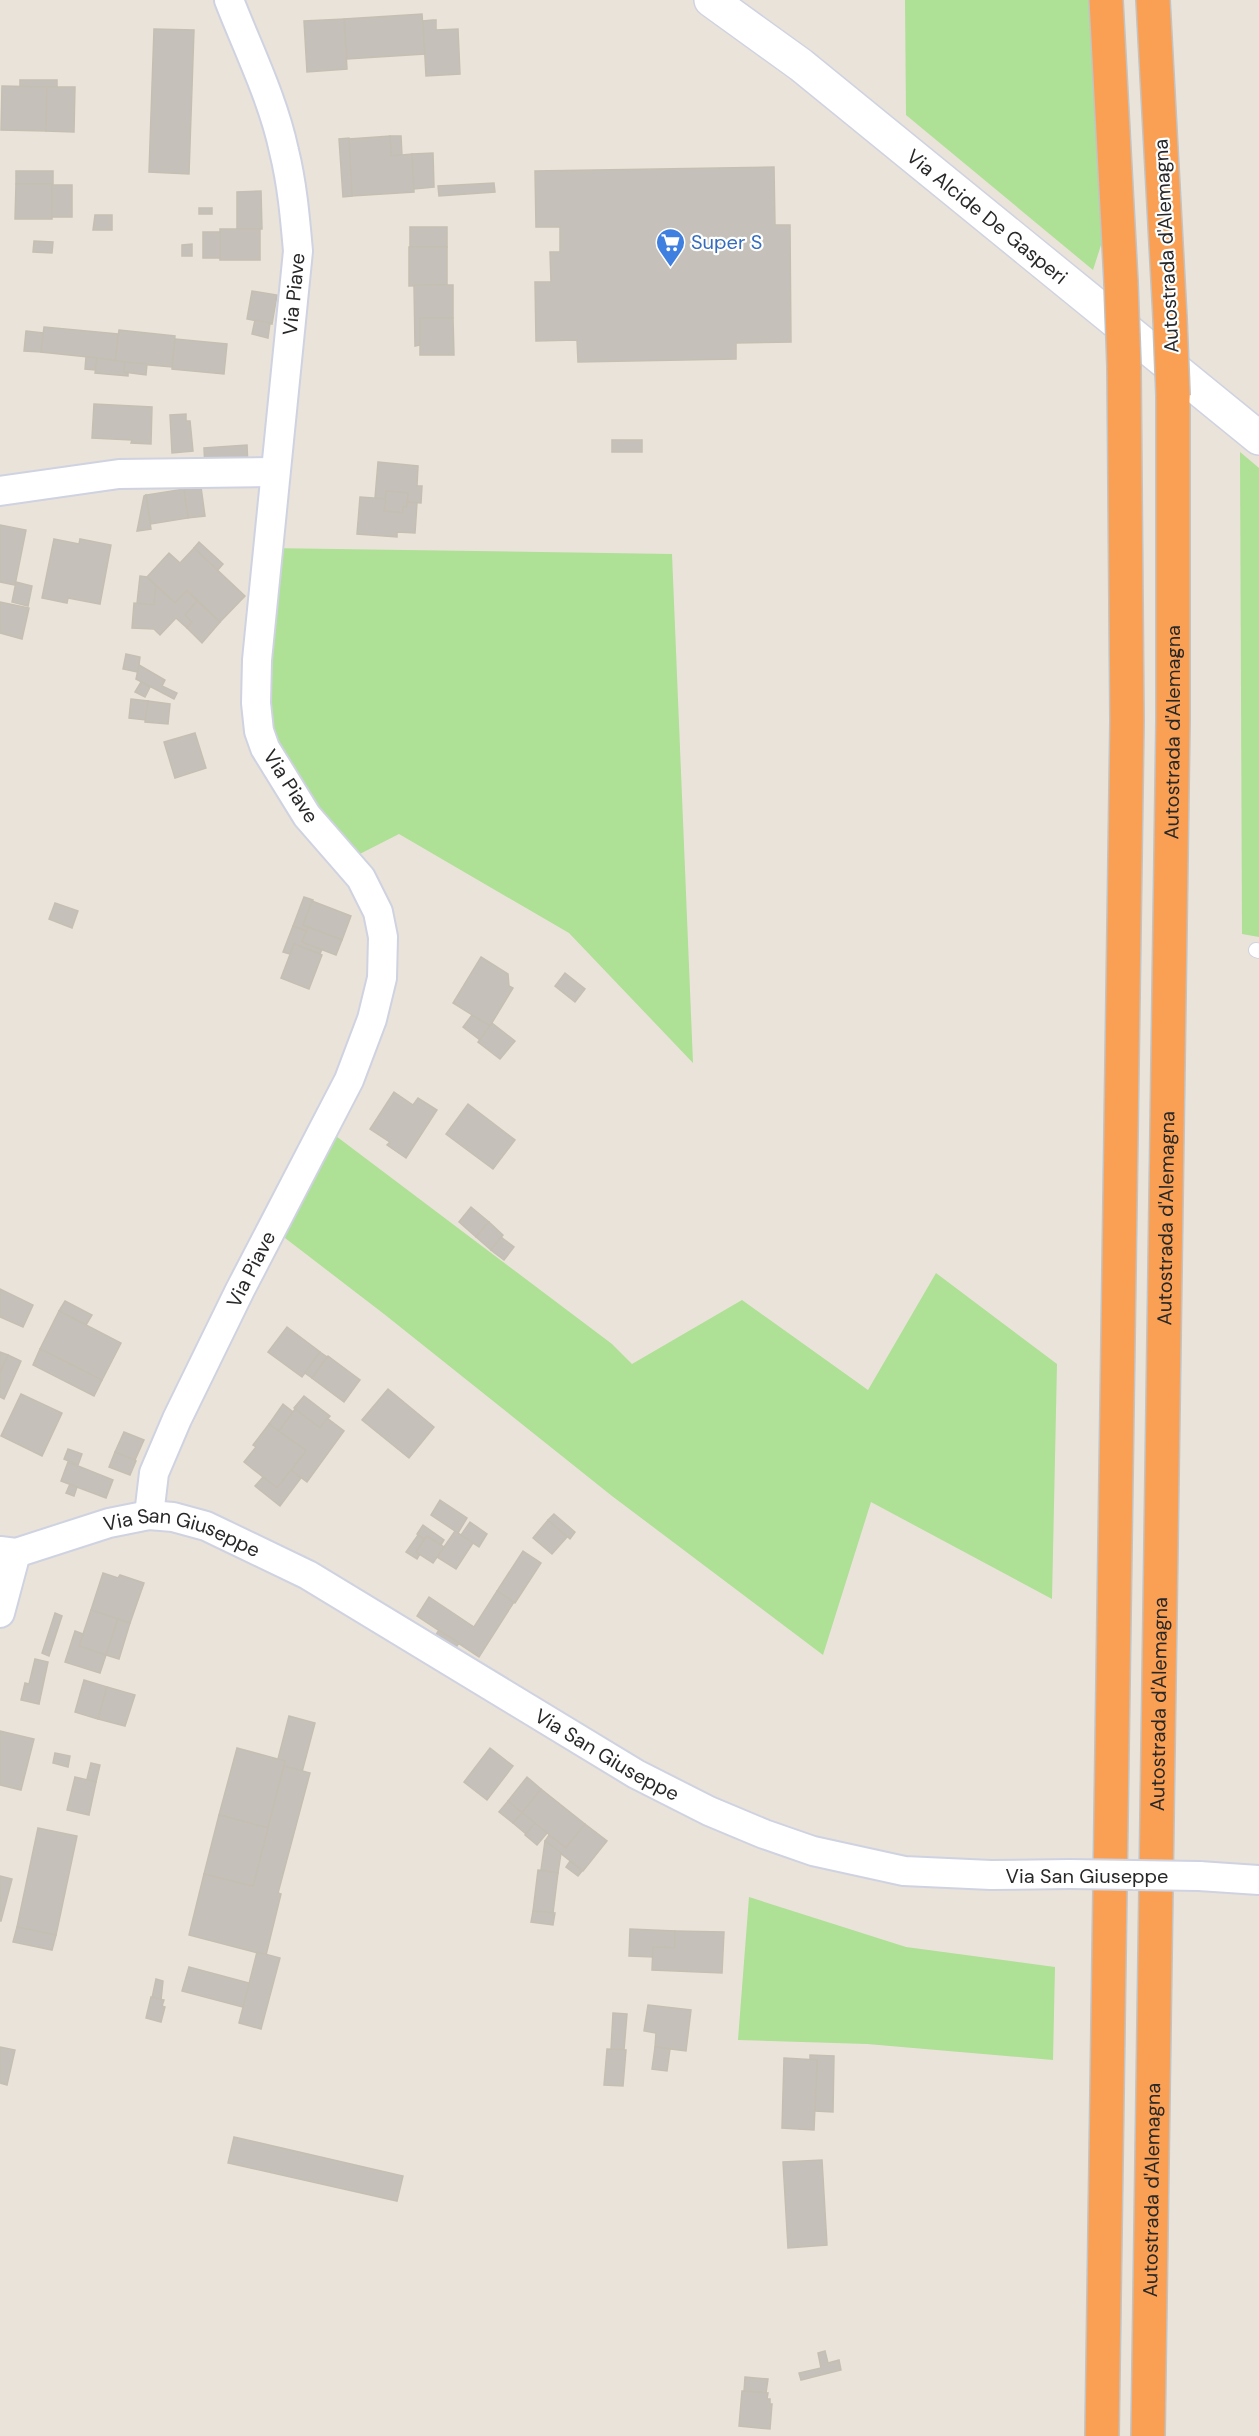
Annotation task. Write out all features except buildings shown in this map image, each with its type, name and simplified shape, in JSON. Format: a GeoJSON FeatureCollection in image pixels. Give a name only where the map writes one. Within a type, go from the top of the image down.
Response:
{"type":"FeatureCollection","features":[{"type":"Feature","properties":{"kind":"highway"},"geometry":{"type":"LineString","coordinates":[[1102,2436],[1127,721],[1124,366],[1106,0]]}},
{"type":"Feature","properties":{"kind":"highway","name":"Autostrada d'Alemagna"},"geometry":{"type":"LineString","coordinates":[[1148,2436],[1173,720],[1173,396],[1153,0]]}},
{"type":"Feature","properties":{"kind":"street","name":"Via Piave"},"geometry":{"type":"LineString","coordinates":[[149,1515],[154,1473],[177,1419],[240,1290],[349,1080],[372,1019],[382,978],[383,937],[378,912],[361,878],[307,816],[265,748],[259,731],[256,703],[257,660],[298,250],[284,149],[229,0]]}},
{"type":"Feature","properties":{"kind":"street","name":"Via Alcide De Gasperi"},"geometry":{"type":"LineString","coordinates":[[711,0],[801,64],[1259,438]]}},
{"type":"Feature","properties":{"kind":"street"},"geometry":{"type":"LineString","coordinates":[[0,491],[120,474],[274,472]]}},
{"type":"Feature","properties":{"kind":"street","name":"Via San Giuseppe"},"geometry":{"type":"LineString","coordinates":[[8,1552],[109,1523],[149,1515],[173,1517],[206,1526],[308,1575],[636,1774],[709,1811],[813,1851],[904,1871],[991,1875],[1200,1876],[1259,1880]]}},
{"type":"Feature","properties":{"kind":"street"},"geometry":{"type":"LineString","coordinates":[[0,1613],[8,1552]]}},
{"type":"Feature","properties":{"kind":"green space"},"geometry":{"type":"Polygon","coordinates":[[[905,0],[1089,0],[1102,242],[1093,270],[906,115],[905,0]]]}},
{"type":"Feature","properties":{"kind":"green space"},"geometry":{"type":"Polygon","coordinates":[[[1240,452],[1259,468],[1259,937],[1242,934],[1240,452]]]}},
{"type":"Feature","properties":{"kind":"green space"},"geometry":{"type":"Polygon","coordinates":[[[266,548],[672,554],[693,1063],[569,933],[399,834],[346,861],[265,748],[266,548]]]}},
{"type":"Feature","properties":{"kind":"green space"},"geometry":{"type":"Polygon","coordinates":[[[324,1127],[612,1344],[632,1364],[742,1300],[868,1390],[936,1273],[1057,1364],[1052,1599],[871,1502],[823,1655],[612,1496],[272,1228],[324,1127]]]}},
{"type":"Feature","properties":{"kind":"green space"},"geometry":{"type":"Polygon","coordinates":[[[749,1897],[906,1947],[1055,1967],[1053,2060],[867,2044],[738,2040],[749,1897]]]}},
{"type":"Feature","properties":{"kind":"place","name":"Super S"},"geometry":{"type":"Point","coordinates":[670,268]}}]}
